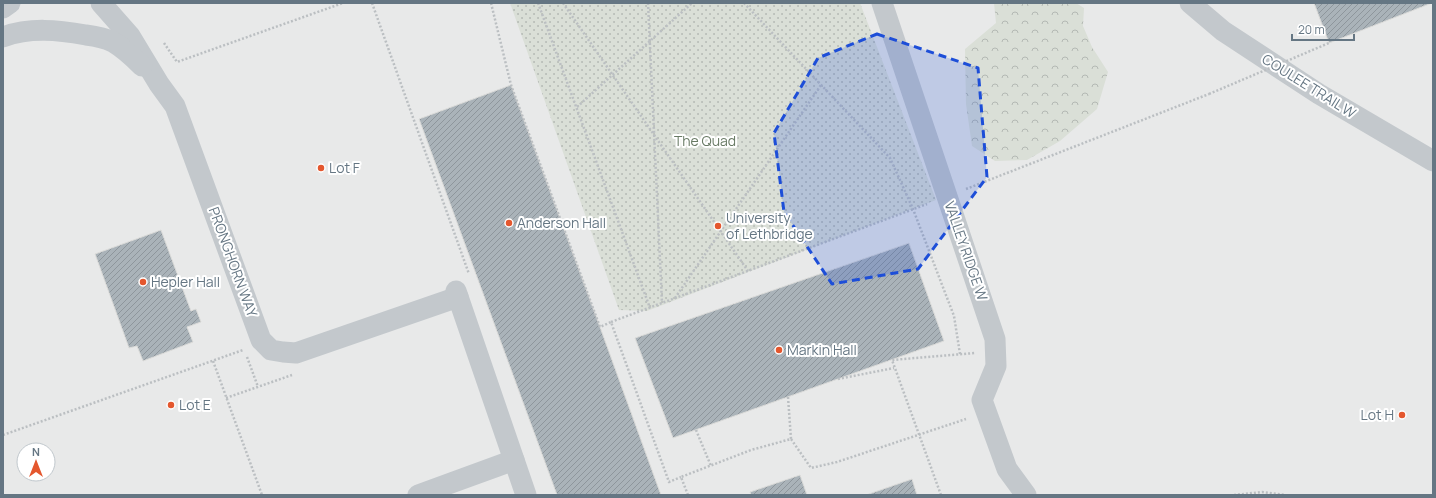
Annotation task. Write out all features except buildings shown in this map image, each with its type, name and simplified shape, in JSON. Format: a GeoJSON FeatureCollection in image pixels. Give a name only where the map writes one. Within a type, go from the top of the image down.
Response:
{"type":"FeatureCollection","features":[{"type":"Feature","properties":{"kind":"street"},"geometry":{"type":"LineString","coordinates":[[3,8],[10,3]]}},
{"type":"Feature","properties":{"kind":"street","name":"PRONGHORN WAY"},"geometry":{"type":"LineString","coordinates":[[101,3],[130,36],[175,106],[261,340],[264,342]]}},
{"type":"Feature","properties":{"kind":"street"},"geometry":{"type":"LineString","coordinates":[[121,3],[130,36]]}},
{"type":"Feature","properties":{"kind":"street","name":"VALLEY RIDGE W"},"geometry":{"type":"LineString","coordinates":[[882,3],[995,339],[996,366],[982,400],[1007,469],[1026,495]]}},
{"type":"Feature","properties":{"kind":"street","name":"COULEE TRAIL W"},"geometry":{"type":"LineString","coordinates":[[1190,3],[1223,31],[1319,94],[1433,161]]}},
{"type":"Feature","properties":{"kind":"street"},"geometry":{"type":"LineString","coordinates":[[3,36],[13,33],[40,30],[64,31],[92,36],[112,42],[134,57],[160,84]]}},
{"type":"Feature","properties":{"kind":"street"},"geometry":{"type":"LineString","coordinates":[[264,342],[271,350],[296,353],[462,289],[526,495]]}},
{"type":"Feature","properties":{"kind":"street"},"geometry":{"type":"LineString","coordinates":[[418,495],[514,460]]}},
{"type":"Feature","properties":{"kind":"path"},"geometry":{"type":"LineString","coordinates":[[164,43],[177,62],[343,3]]}},
{"type":"Feature","properties":{"kind":"path"},"geometry":{"type":"LineString","coordinates":[[372,3],[462,289]]}},
{"type":"Feature","properties":{"kind":"path"},"geometry":{"type":"LineString","coordinates":[[491,3],[511,85],[600,326],[948,196],[1209,94],[1329,43]]}},
{"type":"Feature","properties":{"kind":"path"},"geometry":{"type":"LineString","coordinates":[[538,3],[650,308]]}},
{"type":"Feature","properties":{"kind":"path"},"geometry":{"type":"LineString","coordinates":[[563,3],[748,271]]}},
{"type":"Feature","properties":{"kind":"path"},"geometry":{"type":"LineString","coordinates":[[648,3],[662,303]]}},
{"type":"Feature","properties":{"kind":"path"},"geometry":{"type":"LineString","coordinates":[[577,108],[692,3]]}},
{"type":"Feature","properties":{"kind":"path"},"geometry":{"type":"LineString","coordinates":[[744,3],[890,158],[914,209],[954,316],[960,354]]}},
{"type":"Feature","properties":{"kind":"path"},"geometry":{"type":"LineString","coordinates":[[675,299],[821,85]]}},
{"type":"Feature","properties":{"kind":"path"},"geometry":{"type":"LineString","coordinates":[[611,322],[669,482],[751,450],[791,439]]}},
{"type":"Feature","properties":{"kind":"path"},"geometry":{"type":"LineString","coordinates":[[3,435],[264,342]]}},
{"type":"Feature","properties":{"kind":"path"},"geometry":{"type":"LineString","coordinates":[[941,495],[892,360],[996,351]]}},
{"type":"Feature","properties":{"kind":"path"},"geometry":{"type":"LineString","coordinates":[[213,361],[262,495]]}},
{"type":"Feature","properties":{"kind":"path"},"geometry":{"type":"LineString","coordinates":[[838,379],[894,368]]}},
{"type":"Feature","properties":{"kind":"path"},"geometry":{"type":"LineString","coordinates":[[788,397],[791,439],[811,468],[837,462],[986,411]]}},
{"type":"Feature","properties":{"kind":"path"},"geometry":{"type":"LineString","coordinates":[[696,430],[711,466]]}},
{"type":"Feature","properties":{"kind":"path"},"geometry":{"type":"LineString","coordinates":[[681,477],[688,495]]}},
{"type":"Feature","properties":{"kind":"path"},"geometry":{"type":"LineString","coordinates":[[1234,495],[1262,492],[1285,495]]}},
{"type":"Feature","properties":{"kind":"highlighted area"},"geometry":{"type":"Polygon","coordinates":[[[877,34],[978,68],[987,177],[918,269],[832,284],[784,212],[774,133],[818,58],[877,34]]]}},
{"type":"Feature","properties":{"kind":"shaded area","name":"University of Lethbridge"},"geometry":{"type":"Polygon","coordinates":[[[3,3],[1433,3],[1433,495],[3,495],[3,3]]]}},
{"type":"Feature","properties":{"kind":"green space","name":"The Quad"},"geometry":{"type":"Polygon","coordinates":[[[510,3],[860,3],[936,200],[647,311],[619,310],[510,3]]]}},
{"type":"Feature","properties":{"kind":"green space"},"geometry":{"type":"Polygon","coordinates":[[[994,3],[1076,3],[1084,8],[1083,26],[1092,47],[1108,72],[1097,109],[1060,141],[1027,160],[995,161],[972,146],[966,104],[965,49],[996,23],[994,3]]]}},
{"type":"Feature","properties":{"kind":"place","name":"Lot F"},"geometry":{"type":"Point","coordinates":[321,168]}},
{"type":"Feature","properties":{"kind":"place","name":"Anderson Hall"},"geometry":{"type":"Point","coordinates":[509,223]}},
{"type":"Feature","properties":{"kind":"place","name":"University of Lethbridge"},"geometry":{"type":"Point","coordinates":[718,226]}},
{"type":"Feature","properties":{"kind":"place","name":"Hepler Hall"},"geometry":{"type":"Point","coordinates":[143,282]}},
{"type":"Feature","properties":{"kind":"place","name":"Markin Hall"},"geometry":{"type":"Point","coordinates":[779,350]}},
{"type":"Feature","properties":{"kind":"place","name":"Lot E"},"geometry":{"type":"Point","coordinates":[171,405]}},
{"type":"Feature","properties":{"kind":"place","name":"Lot H"},"geometry":{"type":"Point","coordinates":[1402,415]}}]}
